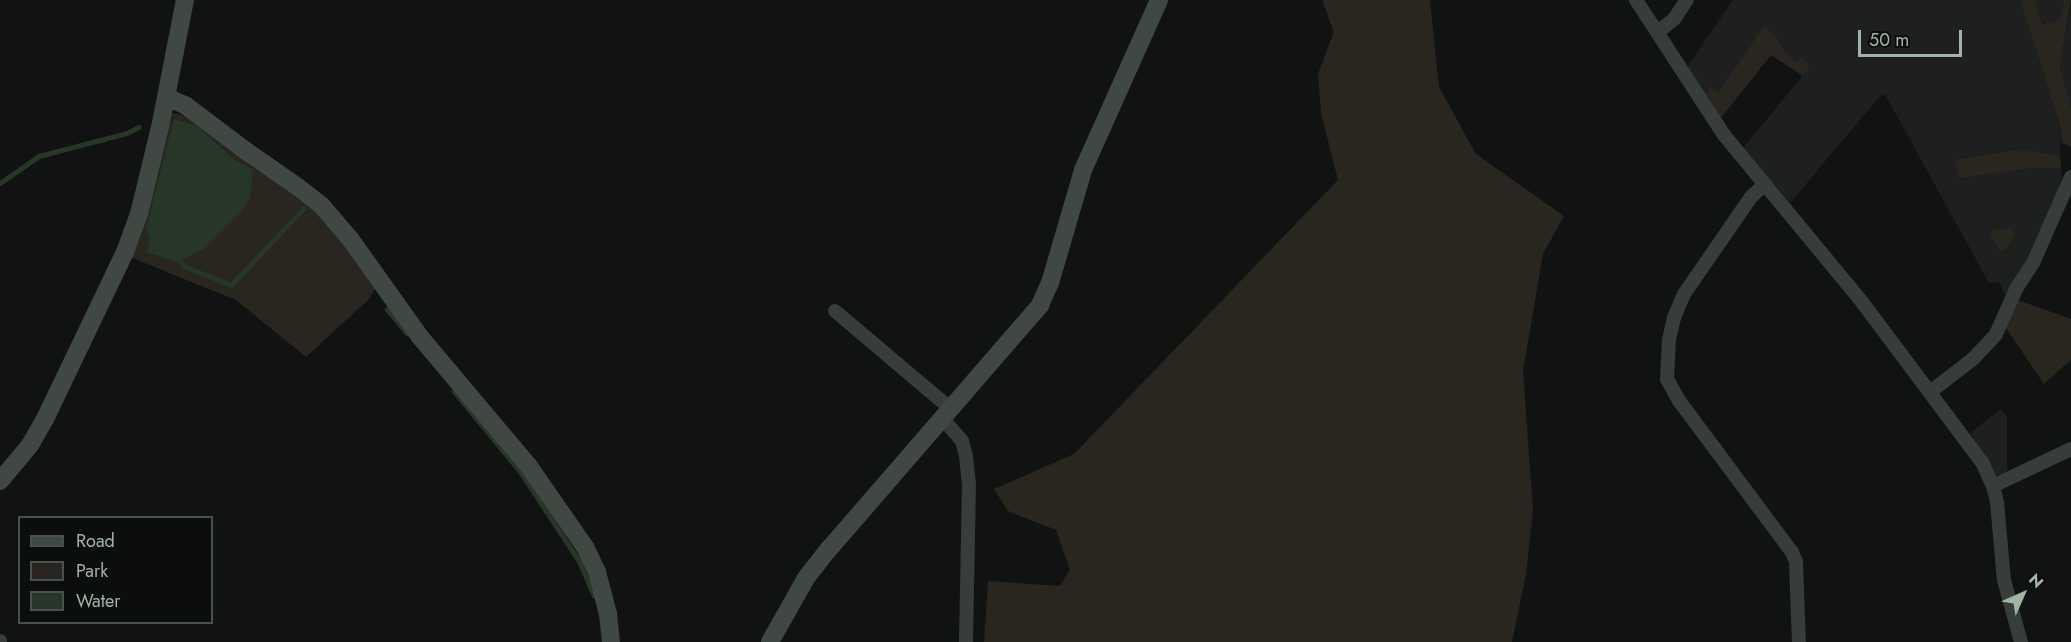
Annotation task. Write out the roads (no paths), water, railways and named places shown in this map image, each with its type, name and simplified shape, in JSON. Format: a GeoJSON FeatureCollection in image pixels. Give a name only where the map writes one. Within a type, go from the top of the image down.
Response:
{"type":"FeatureCollection","features":[{"type":"Feature","properties":{"kind":"street"},"geometry":{"type":"LineString","coordinates":[[0,481],[30,446],[45,419],[125,252],[139,214],[166,97],[185,0]]}},
{"type":"Feature","properties":{"kind":"street"},"geometry":{"type":"LineString","coordinates":[[770,642],[806,578],[1040,305],[1050,283],[1083,170],[1159,0]]}},
{"type":"Feature","properties":{"kind":"street"},"geometry":{"type":"LineString","coordinates":[[1636,0],[1710,116],[1862,302],[1983,464],[1993,486],[2004,580],[2021,642]]}},
{"type":"Feature","properties":{"kind":"street"},"geometry":{"type":"LineString","coordinates":[[1658,32],[1674,19],[1687,0]]}},
{"type":"Feature","properties":{"kind":"street"},"geometry":{"type":"LineString","coordinates":[[166,97],[185,105],[298,187],[322,206],[351,240],[421,338],[528,465],[585,547],[597,572],[608,614],[611,642]]}},
{"type":"Feature","properties":{"kind":"street"},"geometry":{"type":"LineString","coordinates":[[1930,392],[1973,358],[1996,334],[2016,289],[2033,263],[2071,177]]}},
{"type":"Feature","properties":{"kind":"street"},"geometry":{"type":"LineString","coordinates":[[1765,184],[1751,197],[1684,294],[1674,318],[1669,340],[1666,379],[1680,402],[1792,552],[1796,562],[1799,642]]}},
{"type":"Feature","properties":{"kind":"street"},"geometry":{"type":"LineString","coordinates":[[835,311],[947,414],[962,441],[966,456],[969,495],[966,642]]}},
{"type":"Feature","properties":{"kind":"street"},"geometry":{"type":"LineString","coordinates":[[1993,486],[2071,449]]}},
{"type":"Feature","properties":{"kind":"water"},"geometry":{"type":"Polygon","coordinates":[[[174,119],[197,126],[232,158],[253,170],[250,198],[242,211],[204,249],[177,262],[147,252],[150,237],[146,229],[174,119]]]}},
{"type":"Feature","properties":{"kind":"waterway"},"geometry":{"type":"LineString","coordinates":[[0,183],[39,156],[127,133],[139,127]]}},
{"type":"Feature","properties":{"kind":"waterway"},"geometry":{"type":"LineString","coordinates":[[177,255],[184,266],[231,285],[303,209]]}},
{"type":"Feature","properties":{"kind":"waterway"},"geometry":{"type":"LineString","coordinates":[[387,309],[407,333]]}},
{"type":"Feature","properties":{"kind":"waterway"},"geometry":{"type":"LineString","coordinates":[[454,391],[520,471],[580,562],[594,595]]}}]}
